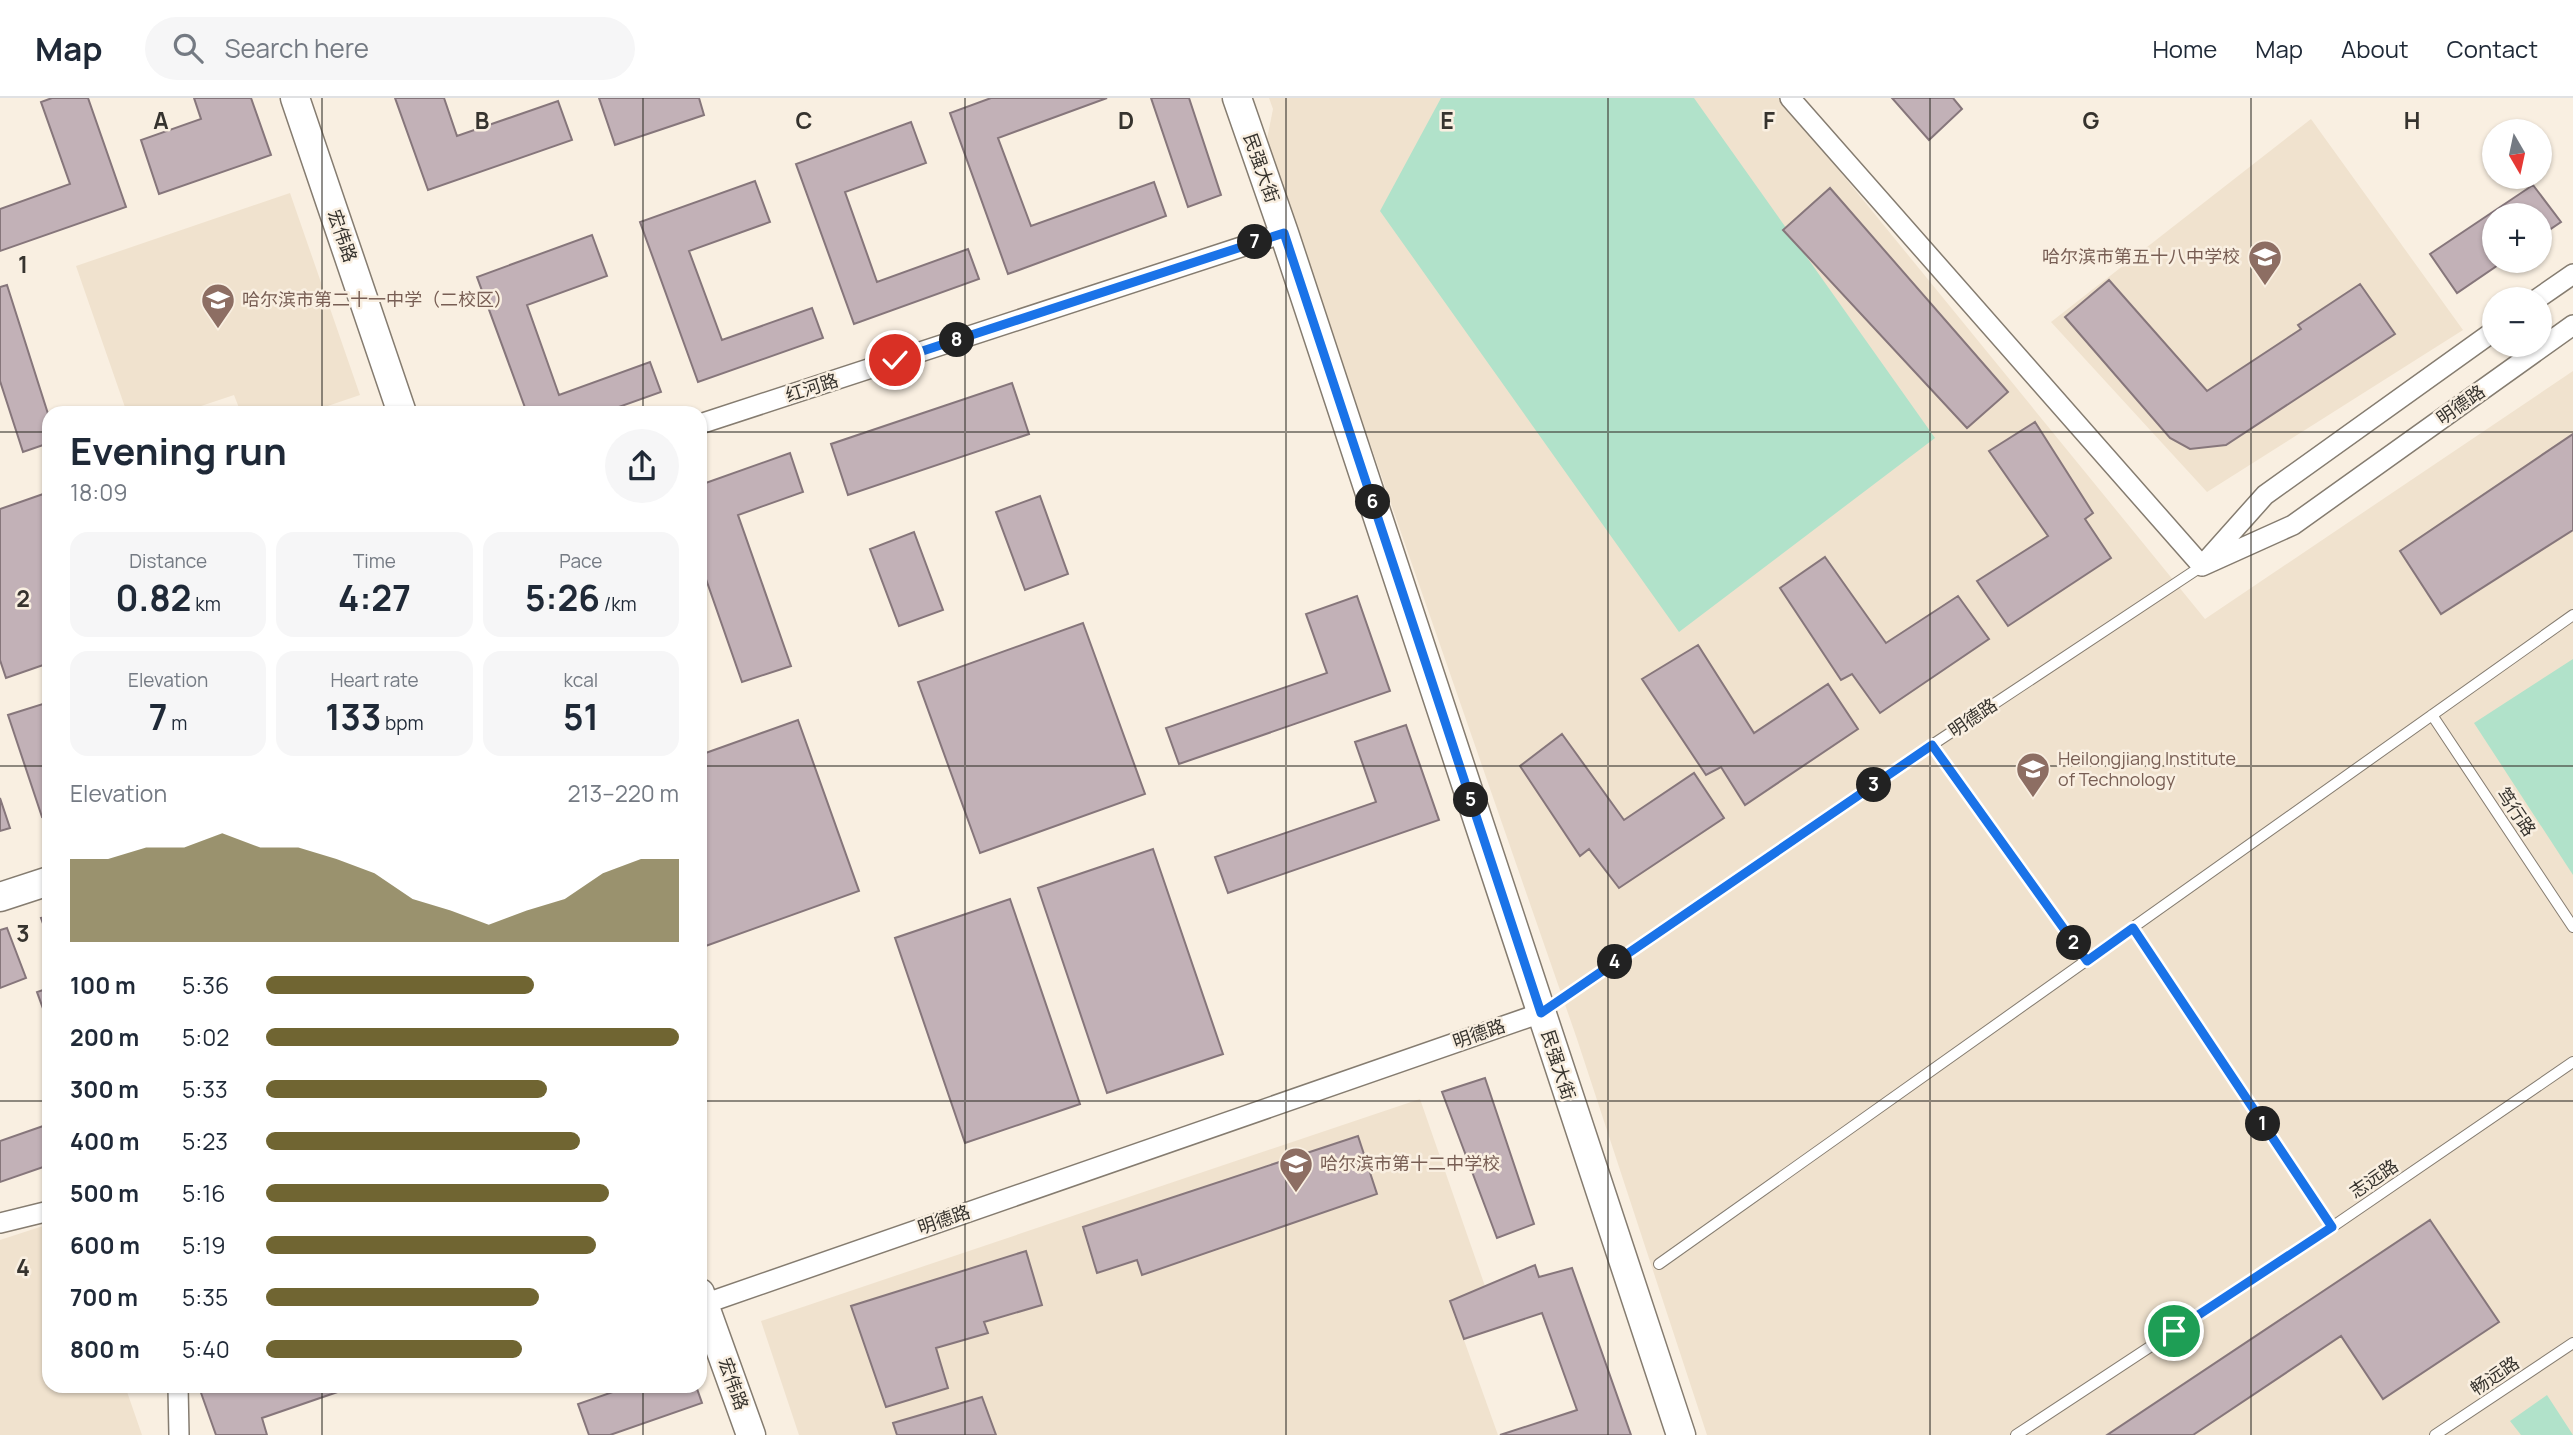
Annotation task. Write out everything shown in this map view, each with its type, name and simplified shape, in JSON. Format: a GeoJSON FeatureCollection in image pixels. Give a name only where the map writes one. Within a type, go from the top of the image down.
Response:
{"type":"FeatureCollection","features":[{"type":"Feature","properties":{"kind":"street","name":"宏伟路"},"geometry":{"type":"LineString","coordinates":[[295,98],[400,406]]}},
{"type":"Feature","properties":{"kind":"street","name":"民强大街"},"geometry":{"type":"LineString","coordinates":[[1237,98],[1681,1435]]}},
{"type":"Feature","properties":{"kind":"street"},"geometry":{"type":"LineString","coordinates":[[1790,98],[2202,566]]}},
{"type":"Feature","properties":{"kind":"street","name":"红河路"},"geometry":{"type":"LineString","coordinates":[[707,423],[1284,233]]}},
{"type":"Feature","properties":{"kind":"street"},"geometry":{"type":"LineString","coordinates":[[2552,289],[2573,274]]}},
{"type":"Feature","properties":{"kind":"street","name":"明德路"},"geometry":{"type":"LineString","coordinates":[[2202,566],[2292,525],[2573,326]]}},
{"type":"Feature","properties":{"kind":"street","name":"明德路"},"geometry":{"type":"LineString","coordinates":[[2202,566],[2265,495],[2482,340]]}},
{"type":"Feature","properties":{"kind":"street"},"geometry":{"type":"LineString","coordinates":[[0,897],[42,883]]}},
{"type":"Feature","properties":{"kind":"street","name":"明德路"},"geometry":{"type":"LineString","coordinates":[[707,1296],[1541,1013]]}},
{"type":"Feature","properties":{"kind":"street"},"geometry":{"type":"LineString","coordinates":[[0,1223],[42,1212]]}},
{"type":"Feature","properties":{"kind":"street","name":"宏伟路"},"geometry":{"type":"LineString","coordinates":[[707,1312],[751,1435]]}},
{"type":"Feature","properties":{"kind":"street"},"geometry":{"type":"LineString","coordinates":[[178,1393],[179,1435]]}},
{"type":"Feature","properties":{"kind":"lane","name":"明德路"},"geometry":{"type":"LineString","coordinates":[[1541,1013],[1932,745],[2202,566]]}},
{"type":"Feature","properties":{"kind":"lane"},"geometry":{"type":"LineString","coordinates":[[1659,1264],[2573,615]]}},
{"type":"Feature","properties":{"kind":"lane","name":"笃行路"},"geometry":{"type":"LineString","coordinates":[[2432,715],[2573,927]]}},
{"type":"Feature","properties":{"kind":"lane"},"geometry":{"type":"LineString","coordinates":[[1932,745],[2087,961]]}},
{"type":"Feature","properties":{"kind":"lane"},"geometry":{"type":"LineString","coordinates":[[2133,928],[2332,1227]]}},
{"type":"Feature","properties":{"kind":"lane","name":"志远路"},"geometry":{"type":"LineString","coordinates":[[2016,1435],[2332,1227],[2573,1062]]}},
{"type":"Feature","properties":{"kind":"lane","name":"畅远路"},"geometry":{"type":"LineString","coordinates":[[2435,1435],[2573,1343]]}},
{"type":"Feature","properties":{"kind":"shaded area","name":"Heilongjiang Institute of Technology"},"geometry":{"type":"Polygon","coordinates":[[[1269,98],[1780,98],[2205,619],[2573,371],[2573,1435],[1707,1435],[1577,1039],[1266,144],[1273,109],[1269,98]]]}},
{"type":"Feature","properties":{"kind":"shaded area","name":"哈尔滨市第五十八中学校"},"geometry":{"type":"Polygon","coordinates":[[[2311,119],[2463,330],[2207,492],[2051,322],[2311,119]]]}},
{"type":"Feature","properties":{"kind":"shaded area","name":"哈尔滨市第二十一中学（二校区）"},"geometry":{"type":"Polygon","coordinates":[[[290,193],[360,395],[328,406],[238,406],[234,395],[201,406],[125,406],[76,266],[290,193]]]}},
{"type":"Feature","properties":{"kind":"shaded area","name":"哈尔滨市第十二中学校"},"geometry":{"type":"Polygon","coordinates":[[[1420,1099],[1486,1289],[1450,1301],[1498,1435],[799,1435],[761,1321],[1420,1099]]]}},
{"type":"Feature","properties":{"kind":"shaded area"},"geometry":{"type":"Polygon","coordinates":[[[42,1226],[42,1393],[127,1393],[142,1435],[0,1435],[0,1240],[42,1226]]]}},
{"type":"Feature","properties":{"kind":"green space"},"geometry":{"type":"Polygon","coordinates":[[[1441,98],[1694,98],[1935,438],[1679,632],[1380,211],[1441,98]]]}},
{"type":"Feature","properties":{"kind":"green space"},"geometry":{"type":"Polygon","coordinates":[[[2573,659],[2573,875],[2474,723],[2573,659]]]}},
{"type":"Feature","properties":{"kind":"green space"},"geometry":{"type":"Polygon","coordinates":[[[2547,1395],[2573,1435],[2521,1435],[2510,1421],[2547,1395]]]}},
{"type":"Feature","properties":{"kind":"building"},"geometry":{"type":"Polygon","coordinates":[[[52,98],[88,98],[126,207],[0,251],[0,209],[70,184],[41,102],[52,98]]]}},
{"type":"Feature","properties":{"kind":"building"},"geometry":{"type":"Polygon","coordinates":[[[194,98],[251,98],[271,155],[159,194],[141,140],[201,119],[194,98]]]}},
{"type":"Feature","properties":{"kind":"building"},"geometry":{"type":"Polygon","coordinates":[[[395,98],[444,98],[457,136],[558,101],[572,140],[428,190],[395,98]]]}},
{"type":"Feature","properties":{"kind":"building"},"geometry":{"type":"Polygon","coordinates":[[[599,98],[699,98],[704,115],[615,145],[599,98]]]}},
{"type":"Feature","properties":{"kind":"building"},"geometry":{"type":"Polygon","coordinates":[[[991,98],[1107,98],[998,138],[1031,226],[1154,182],[1166,216],[1008,274],[950,113],[991,98]]]}},
{"type":"Feature","properties":{"kind":"building"},"geometry":{"type":"Polygon","coordinates":[[[1151,98],[1189,98],[1221,195],[1188,207],[1151,98]]]}},
{"type":"Feature","properties":{"kind":"building"},"geometry":{"type":"Polygon","coordinates":[[[1892,98],[1953,98],[1962,109],[1929,140],[1892,98]]]}},
{"type":"Feature","properties":{"kind":"building"},"geometry":{"type":"Polygon","coordinates":[[[911,122],[926,163],[845,192],[877,282],[968,249],[979,279],[854,324],[796,164],[911,122]]]}},
{"type":"Feature","properties":{"kind":"building"},"geometry":{"type":"Polygon","coordinates":[[[755,181],[770,222],[689,251],[722,340],[812,308],[823,338],[698,382],[640,222],[755,181]]]}},
{"type":"Feature","properties":{"kind":"building"},"geometry":{"type":"Polygon","coordinates":[[[1830,188],[2008,392],[1967,428],[1783,230],[1830,188]]]}},
{"type":"Feature","properties":{"kind":"building"},"geometry":{"type":"Polygon","coordinates":[[[2527,189],[2536,189],[2547,203],[2506,203],[2527,189]]]}},
{"type":"Feature","properties":{"kind":"building"},"geometry":{"type":"Polygon","coordinates":[[[2552,210],[2561,222],[2552,228],[2552,210]]]}},
{"type":"Feature","properties":{"kind":"building"},"geometry":{"type":"Polygon","coordinates":[[[2482,219],[2482,273],[2486,273],[2457,293],[2430,254],[2482,219]]]}},
{"type":"Feature","properties":{"kind":"building"},"geometry":{"type":"Polygon","coordinates":[[[592,235],[607,276],[527,305],[559,395],[650,362],[661,392],[622,406],[524,406],[477,277],[592,235]]]}},
{"type":"Feature","properties":{"kind":"building"},"geometry":{"type":"Polygon","coordinates":[[[2109,280],[2207,391],[2301,329],[2298,325],[2360,284],[2395,334],[2226,445],[2190,449],[2170,438],[2065,317],[2109,280]]]}},
{"type":"Feature","properties":{"kind":"building"},"geometry":{"type":"Polygon","coordinates":[[[7,285],[46,406],[42,406],[42,445],[23,452],[0,381],[0,287],[7,285]]]}},
{"type":"Feature","properties":{"kind":"building"},"geometry":{"type":"Polygon","coordinates":[[[1012,383],[1029,434],[848,495],[831,444],[1012,383]]]}},
{"type":"Feature","properties":{"kind":"building"},"geometry":{"type":"Polygon","coordinates":[[[2035,422],[2093,513],[2085,519],[2111,558],[2008,626],[1977,581],[2048,536],[1989,451],[2035,422]]]}},
{"type":"Feature","properties":{"kind":"building"},"geometry":{"type":"Polygon","coordinates":[[[2573,434],[2573,530],[2441,614],[2400,551],[2573,434]]]}},
{"type":"Feature","properties":{"kind":"building"},"geometry":{"type":"Polygon","coordinates":[[[790,453],[803,492],[738,515],[791,666],[742,682],[707,582],[707,483],[790,453]]]}},
{"type":"Feature","properties":{"kind":"building"},"geometry":{"type":"Polygon","coordinates":[[[42,494],[42,665],[6,678],[0,660],[0,509],[42,494]]]}},
{"type":"Feature","properties":{"kind":"building"},"geometry":{"type":"Polygon","coordinates":[[[1040,496],[1068,574],[1025,590],[996,512],[1040,496]]]}},
{"type":"Feature","properties":{"kind":"building"},"geometry":{"type":"Polygon","coordinates":[[[914,532],[943,610],[899,626],[870,549],[914,532]]]}},
{"type":"Feature","properties":{"kind":"building"},"geometry":{"type":"Polygon","coordinates":[[[1825,557],[1886,643],[1958,596],[1989,639],[1880,713],[1852,674],[1841,680],[1780,588],[1825,557]]]}},
{"type":"Feature","properties":{"kind":"building"},"geometry":{"type":"Polygon","coordinates":[[[1357,596],[1390,691],[1179,764],[1166,728],[1327,673],[1306,614],[1357,596]]]}},
{"type":"Feature","properties":{"kind":"building"},"geometry":{"type":"Polygon","coordinates":[[[1083,623],[1145,794],[980,853],[918,682],[1083,623]]]}},
{"type":"Feature","properties":{"kind":"building"},"geometry":{"type":"Polygon","coordinates":[[[1698,645],[1754,733],[1828,684],[1858,729],[1745,805],[1721,767],[1706,775],[1642,679],[1698,645]]]}},
{"type":"Feature","properties":{"kind":"building"},"geometry":{"type":"Polygon","coordinates":[[[42,704],[42,817],[8,715],[42,704]]]}},
{"type":"Feature","properties":{"kind":"building"},"geometry":{"type":"Polygon","coordinates":[[[798,720],[859,891],[707,945],[707,752],[798,720]]]}},
{"type":"Feature","properties":{"kind":"building"},"geometry":{"type":"Polygon","coordinates":[[[1406,725],[1439,820],[1228,893],[1215,857],[1376,802],[1355,742],[1406,725]]]}},
{"type":"Feature","properties":{"kind":"building"},"geometry":{"type":"Polygon","coordinates":[[[1562,734],[1624,820],[1694,773],[1724,818],[1619,888],[1589,849],[1580,856],[1520,766],[1562,734]]]}},
{"type":"Feature","properties":{"kind":"building"},"geometry":{"type":"Polygon","coordinates":[[[0,798],[10,828],[0,831],[0,798]]]}},
{"type":"Feature","properties":{"kind":"building"},"geometry":{"type":"Polygon","coordinates":[[[1153,849],[1223,1054],[1107,1093],[1038,888],[1153,849]]]}},
{"type":"Feature","properties":{"kind":"building"},"geometry":{"type":"Polygon","coordinates":[[[1010,899],[1080,1104],[965,1143],[895,938],[1010,899]]]}},
{"type":"Feature","properties":{"kind":"building"},"geometry":{"type":"Polygon","coordinates":[[[7,928],[26,978],[0,988],[0,930],[7,928]]]}},
{"type":"Feature","properties":{"kind":"building"},"geometry":{"type":"Polygon","coordinates":[[[42,990],[42,1006],[37,992],[42,990]]]}},
{"type":"Feature","properties":{"kind":"building"},"geometry":{"type":"Polygon","coordinates":[[[1485,1078],[1534,1224],[1497,1238],[1442,1092],[1485,1078]]]}},
{"type":"Feature","properties":{"kind":"building"},"geometry":{"type":"Polygon","coordinates":[[[42,1126],[42,1167],[0,1182],[0,1141],[42,1126]]]}},
{"type":"Feature","properties":{"kind":"building"},"geometry":{"type":"Polygon","coordinates":[[[1358,1136],[1377,1194],[1142,1275],[1137,1260],[1097,1273],[1083,1227],[1358,1136]]]}},
{"type":"Feature","properties":{"kind":"building"},"geometry":{"type":"Polygon","coordinates":[[[2430,1220],[2499,1322],[2383,1399],[2341,1336],[2193,1435],[2107,1435],[2430,1220]]]}},
{"type":"Feature","properties":{"kind":"building"},"geometry":{"type":"Polygon","coordinates":[[[1026,1251],[1042,1305],[984,1322],[988,1333],[936,1348],[948,1388],[886,1407],[851,1306],[1026,1251]]]}},
{"type":"Feature","properties":{"kind":"building"},"geometry":{"type":"Polygon","coordinates":[[[1535,1265],[1539,1277],[1572,1268],[1631,1435],[1500,1435],[1577,1410],[1542,1313],[1464,1339],[1450,1301],[1535,1265]]]}},
{"type":"Feature","properties":{"kind":"building"},"geometry":{"type":"Polygon","coordinates":[[[201,1393],[335,1393],[262,1418],[267,1435],[216,1435],[201,1393]]]}},
{"type":"Feature","properties":{"kind":"building"},"geometry":{"type":"Polygon","coordinates":[[[610,1393],[698,1393],[702,1403],[610,1435],[589,1435],[578,1404],[610,1393]]]}},
{"type":"Feature","properties":{"kind":"building"},"geometry":{"type":"Polygon","coordinates":[[[982,1397],[996,1435],[897,1435],[893,1423],[982,1397]]]}},
{"type":"Feature","properties":{"kind":"place","name":"哈尔滨市第五十八中学校"},"geometry":{"type":"Point","coordinates":[2265,287]}},
{"type":"Feature","properties":{"kind":"place","name":"哈尔滨市第二十一中学（二校区）"},"geometry":{"type":"Point","coordinates":[218,330]}},
{"type":"Feature","properties":{"kind":"place","name":"Heilongjiang Institute of Technology"},"geometry":{"type":"Point","coordinates":[2033,799]}},
{"type":"Feature","properties":{"kind":"place","name":"哈尔滨市第十二中学校"},"geometry":{"type":"Point","coordinates":[1296,1194]}},
{"type":"Feature","properties":{"kind":"route"},"geometry":{"type":"LineString","coordinates":[[895,360],[1284,233],[1541,1013],[1932,745],[2087,961],[2133,928],[2332,1227],[2174,1331]]}}]}
